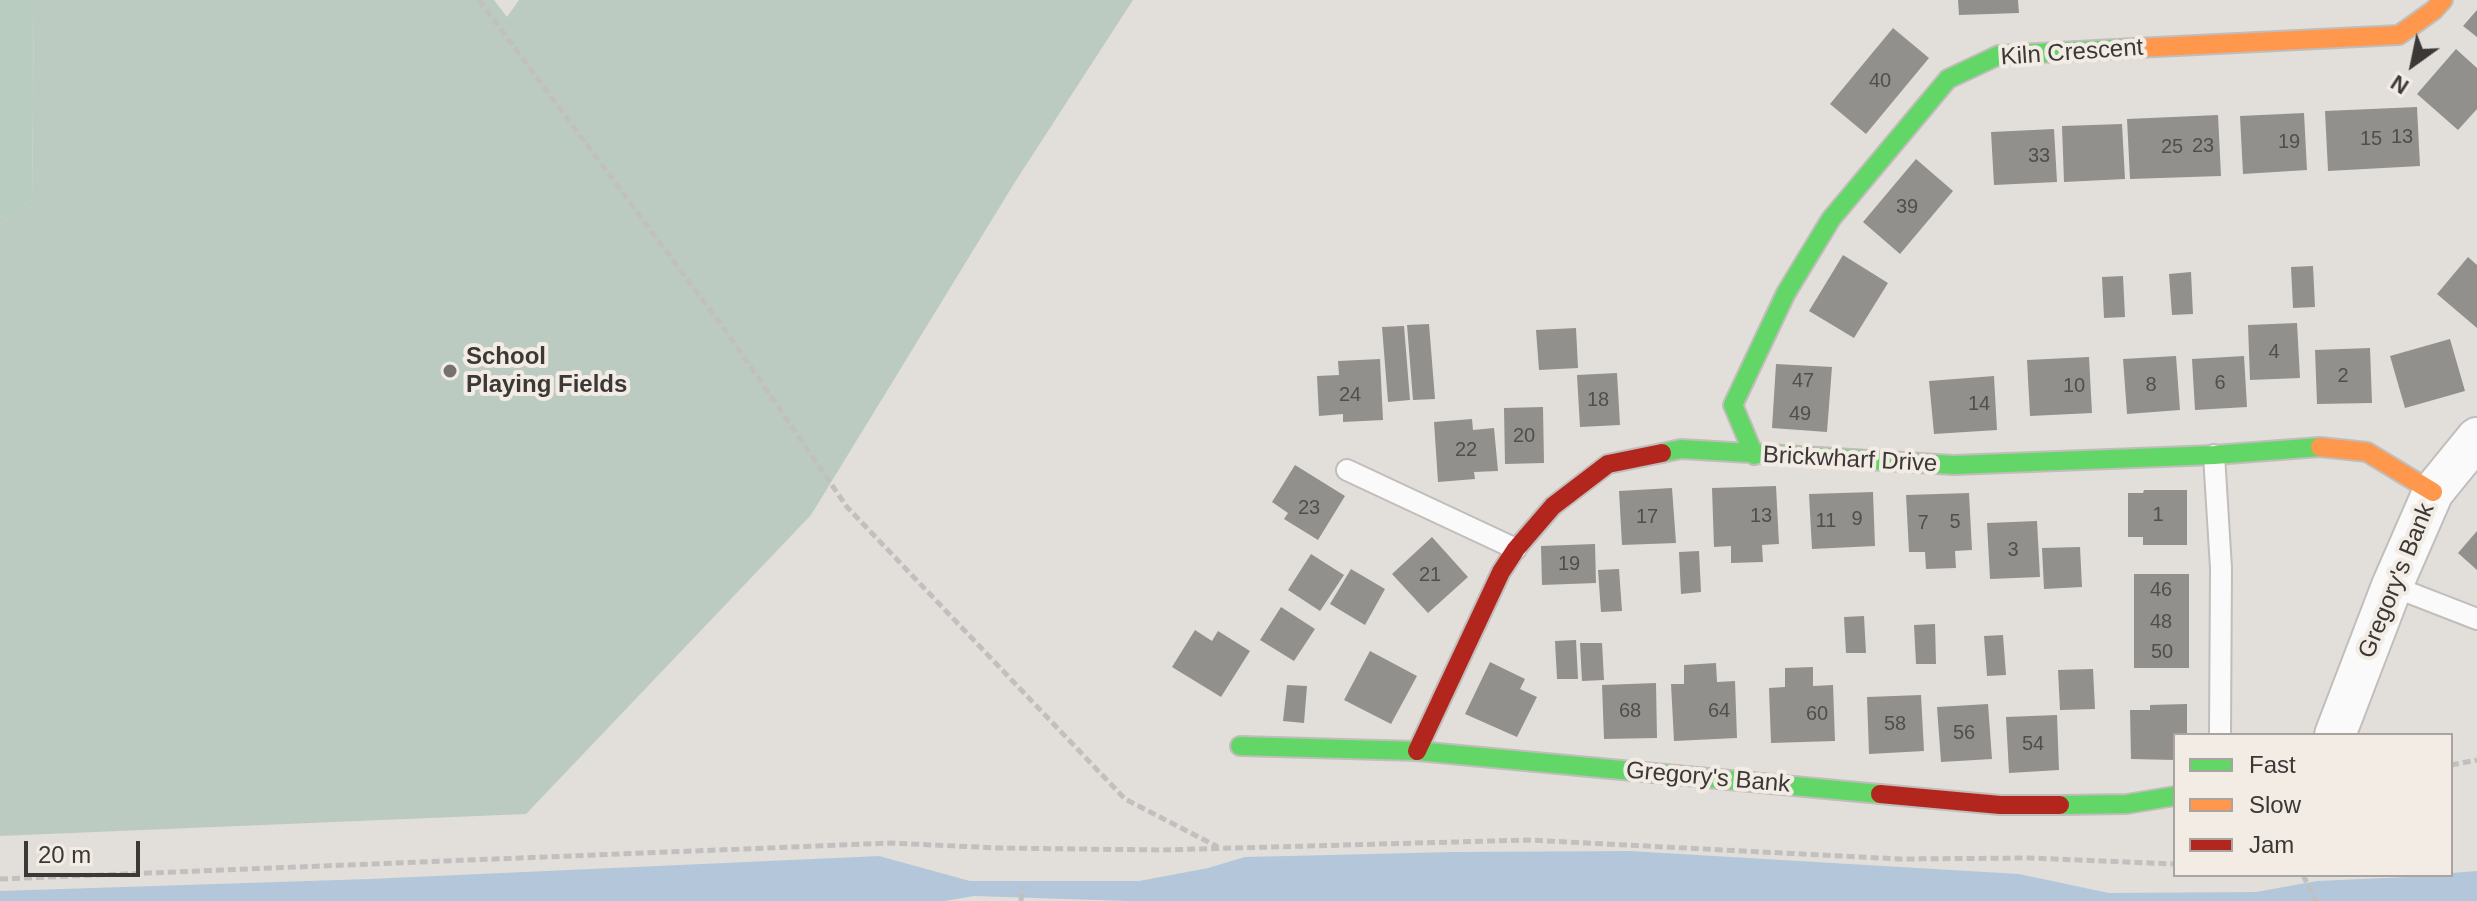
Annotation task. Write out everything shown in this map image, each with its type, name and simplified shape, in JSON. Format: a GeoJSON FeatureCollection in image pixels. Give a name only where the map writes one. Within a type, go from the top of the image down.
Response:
{"type":"FeatureCollection","features":[{"type":"Feature","properties":{"kind":"street","name":"Kiln Crescent"},"geometry":{"type":"LineString","coordinates":[[1754,455],[1733,405],[1786,293],[1831,219],[1948,79],[1999,55],[2399,35],[2443,0]]}},
{"type":"Feature","properties":{"kind":"street","name":"Gregory's Bank"},"geometry":{"type":"LineString","coordinates":[[2336,733],[2392,586],[2433,492],[2477,438]]}},
{"type":"Feature","properties":{"kind":"street","name":"Brickwharf Drive"},"geometry":{"type":"LineString","coordinates":[[1417,751],[1501,572],[1516,549],[1553,506],[1608,464],[1681,449],[1954,465],[2214,455],[2316,447],[2367,452],[2433,492]]}},
{"type":"Feature","properties":{"kind":"street","name":"Gregory's Bank"},"geometry":{"type":"LineString","coordinates":[[1240,746],[1417,751],[2000,805],[2127,804],[2173,796]]}},
{"type":"Feature","properties":{"kind":"lane"},"geometry":{"type":"LineString","coordinates":[[2214,455],[2221,568],[2220,733]]}},
{"type":"Feature","properties":{"kind":"lane"},"geometry":{"type":"LineString","coordinates":[[1347,470],[1516,549]]}},
{"type":"Feature","properties":{"kind":"lane"},"geometry":{"type":"LineString","coordinates":[[2392,586],[2477,619]]}},
{"type":"Feature","properties":{"kind":"path"},"geometry":{"type":"LineString","coordinates":[[479,0],[728,334],[847,507],[1125,799],[1221,849]]}},
{"type":"Feature","properties":{"kind":"path"},"geometry":{"type":"LineString","coordinates":[[2453,765],[2477,760]]}},
{"type":"Feature","properties":{"kind":"path"},"geometry":{"type":"LineString","coordinates":[[0,879],[891,843],[1028,848],[1221,849],[1528,840],[1900,859],[2030,858],[2173,864]]}},
{"type":"Feature","properties":{"kind":"path"},"geometry":{"type":"LineString","coordinates":[[2304,877],[2316,901]]}},
{"type":"Feature","properties":{"kind":"path"},"geometry":{"type":"LineString","coordinates":[[1021,901],[1022,887]]}},
{"type":"Feature","properties":{"kind":"shaded area","name":"School Playing Fields"},"geometry":{"type":"Polygon","coordinates":[[[34,0],[494,0],[507,17],[519,0],[1133,0],[1015,182],[811,515],[526,814],[0,836],[0,226],[32,199],[34,0]]]}},
{"type":"Feature","properties":{"kind":"green space"},"geometry":{"type":"Polygon","coordinates":[[[0,0],[34,0],[32,199],[0,226],[0,0]]]}},
{"type":"Feature","properties":{"kind":"water"},"geometry":{"type":"Polygon","coordinates":[[[1630,851],[2019,874],[2109,893],[2256,892],[2317,881],[2453,877],[2453,873],[2477,871],[2477,901],[1127,901],[974,896],[945,901],[0,901],[0,891],[369,879],[879,856],[970,881],[1139,881],[1208,868],[1245,857],[1630,851]]]}},
{"type":"Feature","properties":{"kind":"building"},"geometry":{"type":"Polygon","coordinates":[[[1958,0],[2018,0],[2019,13],[1959,15],[1958,0]]]}},
{"type":"Feature","properties":{"kind":"building"},"geometry":{"type":"Polygon","coordinates":[[[2477,10],[2477,37],[2463,26],[2477,10]]]}},
{"type":"Feature","properties":{"kind":"building"},"geometry":{"type":"Polygon","coordinates":[[[1893,28],[1929,58],[1866,134],[1830,104],[1893,28]]]}},
{"type":"Feature","properties":{"kind":"building"},"geometry":{"type":"Polygon","coordinates":[[[2456,49],[2477,68],[2477,109],[2458,130],[2417,94],[2456,49]]]}},
{"type":"Feature","properties":{"kind":"building"},"geometry":{"type":"Polygon","coordinates":[[[2417,107],[2420,166],[2328,171],[2325,111],[2417,107]]]}},
{"type":"Feature","properties":{"kind":"building"},"geometry":{"type":"Polygon","coordinates":[[[2304,113],[2307,170],[2243,174],[2240,116],[2304,113]]]}},
{"type":"Feature","properties":{"kind":"building"},"geometry":{"type":"Polygon","coordinates":[[[2218,115],[2221,176],[2130,179],[2127,119],[2218,115]]]}},
{"type":"Feature","properties":{"kind":"building"},"geometry":{"type":"Polygon","coordinates":[[[2122,124],[2125,179],[2064,182],[2062,126],[2122,124]]]}},
{"type":"Feature","properties":{"kind":"building"},"geometry":{"type":"Polygon","coordinates":[[[2054,129],[2057,182],[1994,185],[1991,132],[2054,129]]]}},
{"type":"Feature","properties":{"kind":"building"},"geometry":{"type":"Polygon","coordinates":[[[1916,159],[1953,191],[1900,254],[1863,222],[1916,159]]]}},
{"type":"Feature","properties":{"kind":"building"},"geometry":{"type":"Polygon","coordinates":[[[1843,255],[1888,283],[1854,338],[1809,311],[1843,255]]]}},
{"type":"Feature","properties":{"kind":"building"},"geometry":{"type":"Polygon","coordinates":[[[2468,257],[2477,265],[2477,328],[2437,294],[2468,257]]]}},
{"type":"Feature","properties":{"kind":"building"},"geometry":{"type":"Polygon","coordinates":[[[2313,266],[2315,307],[2293,308],[2291,267],[2313,266]]]}},
{"type":"Feature","properties":{"kind":"building"},"geometry":{"type":"Polygon","coordinates":[[[2191,272],[2193,314],[2172,315],[2169,274],[2191,272]]]}},
{"type":"Feature","properties":{"kind":"building"},"geometry":{"type":"Polygon","coordinates":[[[2123,276],[2125,317],[2104,318],[2102,277],[2123,276]]]}},
{"type":"Feature","properties":{"kind":"building"},"geometry":{"type":"Polygon","coordinates":[[[2297,323],[2300,378],[2250,380],[2248,325],[2297,323]]]}},
{"type":"Feature","properties":{"kind":"building"},"geometry":{"type":"Polygon","coordinates":[[[1429,324],[1435,399],[1413,400],[1407,325],[1429,324]]]}},
{"type":"Feature","properties":{"kind":"building"},"geometry":{"type":"Polygon","coordinates":[[[1404,326],[1410,400],[1388,402],[1382,327],[1404,326]]]}},
{"type":"Feature","properties":{"kind":"building"},"geometry":{"type":"Polygon","coordinates":[[[1576,328],[1578,368],[1539,370],[1536,330],[1576,328]]]}},
{"type":"Feature","properties":{"kind":"building"},"geometry":{"type":"Polygon","coordinates":[[[2450,339],[2465,391],[2405,408],[2390,356],[2450,339]]]}},
{"type":"Feature","properties":{"kind":"building"},"geometry":{"type":"Polygon","coordinates":[[[2370,348],[2372,403],[2317,404],[2315,350],[2370,348]]]}},
{"type":"Feature","properties":{"kind":"building"},"geometry":{"type":"Polygon","coordinates":[[[2176,356],[2180,410],[2127,414],[2123,359],[2176,356]]]}},
{"type":"Feature","properties":{"kind":"building"},"geometry":{"type":"Polygon","coordinates":[[[2244,356],[2247,407],[2195,410],[2192,359],[2244,356]]]}},
{"type":"Feature","properties":{"kind":"building"},"geometry":{"type":"Polygon","coordinates":[[[2089,357],[2092,413],[2030,416],[2027,360],[2089,357]]]}},
{"type":"Feature","properties":{"kind":"building"},"geometry":{"type":"Polygon","coordinates":[[[1380,359],[1383,420],[1343,422],[1343,414],[1319,416],[1317,376],[1339,375],[1338,361],[1380,359]]]}},
{"type":"Feature","properties":{"kind":"building"},"geometry":{"type":"Polygon","coordinates":[[[1776,364],[1832,367],[1827,432],[1772,428],[1776,364]]]}},
{"type":"Feature","properties":{"kind":"building"},"geometry":{"type":"Polygon","coordinates":[[[1617,373],[1620,425],[1580,427],[1577,375],[1617,373]]]}},
{"type":"Feature","properties":{"kind":"building"},"geometry":{"type":"Polygon","coordinates":[[[1994,376],[1997,430],[1934,434],[1929,381],[1994,376]]]}},
{"type":"Feature","properties":{"kind":"building"},"geometry":{"type":"Polygon","coordinates":[[[1543,407],[1544,463],[1505,464],[1504,408],[1543,407]]]}},
{"type":"Feature","properties":{"kind":"building"},"geometry":{"type":"Polygon","coordinates":[[[1472,419],[1473,430],[1494,428],[1498,471],[1474,472],[1475,479],[1438,482],[1434,422],[1472,419]]]}},
{"type":"Feature","properties":{"kind":"building"},"geometry":{"type":"Polygon","coordinates":[[[1295,465],[1345,496],[1318,540],[1284,519],[1288,513],[1272,502],[1295,465]]]}},
{"type":"Feature","properties":{"kind":"building"},"geometry":{"type":"Polygon","coordinates":[[[1776,486],[1779,544],[1762,545],[1763,562],[1731,563],[1731,546],[1714,547],[1712,488],[1776,486]]]}},
{"type":"Feature","properties":{"kind":"building"},"geometry":{"type":"Polygon","coordinates":[[[1672,488],[1676,543],[1622,545],[1619,491],[1672,488]]]}},
{"type":"Feature","properties":{"kind":"building"},"geometry":{"type":"Polygon","coordinates":[[[2144,490],[2187,490],[2187,545],[2143,545],[2143,537],[2128,537],[2128,493],[2143,493],[2144,490]]]}},
{"type":"Feature","properties":{"kind":"building"},"geometry":{"type":"Polygon","coordinates":[[[1873,492],[1875,546],[1812,549],[1809,494],[1873,492]]]}},
{"type":"Feature","properties":{"kind":"building"},"geometry":{"type":"Polygon","coordinates":[[[1969,493],[1972,550],[1955,551],[1956,568],[1926,569],[1925,552],[1909,552],[1906,495],[1969,493]]]}},
{"type":"Feature","properties":{"kind":"building"},"geometry":{"type":"Polygon","coordinates":[[[2037,521],[2040,577],[1990,579],[1987,523],[2037,521]]]}},
{"type":"Feature","properties":{"kind":"building"},"geometry":{"type":"Polygon","coordinates":[[[2477,531],[2477,570],[2458,553],[2477,531]]]}},
{"type":"Feature","properties":{"kind":"building"},"geometry":{"type":"Polygon","coordinates":[[[1432,537],[1468,577],[1428,613],[1392,574],[1432,537]]]}},
{"type":"Feature","properties":{"kind":"building"},"geometry":{"type":"Polygon","coordinates":[[[1595,544],[1596,583],[1542,585],[1541,546],[1595,544]]]}},
{"type":"Feature","properties":{"kind":"building"},"geometry":{"type":"Polygon","coordinates":[[[2080,547],[2082,587],[2044,589],[2042,548],[2080,547]]]}},
{"type":"Feature","properties":{"kind":"building"},"geometry":{"type":"Polygon","coordinates":[[[1699,551],[1701,592],[1681,594],[1679,552],[1699,551]]]}},
{"type":"Feature","properties":{"kind":"building"},"geometry":{"type":"Polygon","coordinates":[[[1311,554],[1344,575],[1320,611],[1288,590],[1311,554]]]}},
{"type":"Feature","properties":{"kind":"building"},"geometry":{"type":"Polygon","coordinates":[[[1351,569],[1385,589],[1365,625],[1330,604],[1351,569]]]}},
{"type":"Feature","properties":{"kind":"building"},"geometry":{"type":"Polygon","coordinates":[[[1619,569],[1622,611],[1601,612],[1598,570],[1619,569]]]}},
{"type":"Feature","properties":{"kind":"building"},"geometry":{"type":"Polygon","coordinates":[[[2134,574],[2189,574],[2189,668],[2134,668],[2134,574]]]}},
{"type":"Feature","properties":{"kind":"building"},"geometry":{"type":"Polygon","coordinates":[[[1281,607],[1315,629],[1294,661],[1260,640],[1281,607]]]}},
{"type":"Feature","properties":{"kind":"building"},"geometry":{"type":"Polygon","coordinates":[[[1864,616],[1866,653],[1846,653],[1844,617],[1864,616]]]}},
{"type":"Feature","properties":{"kind":"building"},"geometry":{"type":"Polygon","coordinates":[[[1935,624],[1936,664],[1916,664],[1914,625],[1935,624]]]}},
{"type":"Feature","properties":{"kind":"building"},"geometry":{"type":"Polygon","coordinates":[[[1195,630],[1212,641],[1218,631],[1250,651],[1221,697],[1172,667],[1195,630]]]}},
{"type":"Feature","properties":{"kind":"building"},"geometry":{"type":"Polygon","coordinates":[[[2003,635],[2006,675],[1987,676],[1984,636],[2003,635]]]}},
{"type":"Feature","properties":{"kind":"building"},"geometry":{"type":"Polygon","coordinates":[[[1576,640],[1578,679],[1557,679],[1555,641],[1576,640]]]}},
{"type":"Feature","properties":{"kind":"building"},"geometry":{"type":"Polygon","coordinates":[[[1580,643],[1602,643],[1604,680],[1582,681],[1580,643]]]}},
{"type":"Feature","properties":{"kind":"building"},"geometry":{"type":"Polygon","coordinates":[[[1370,651],[1417,676],[1391,724],[1344,700],[1370,651]]]}},
{"type":"Feature","properties":{"kind":"building"},"geometry":{"type":"Polygon","coordinates":[[[1490,662],[1525,679],[1520,689],[1537,697],[1517,737],[1465,714],[1490,662]]]}},
{"type":"Feature","properties":{"kind":"building"},"geometry":{"type":"Polygon","coordinates":[[[1716,663],[1717,682],[1735,681],[1737,738],[1674,741],[1671,684],[1684,684],[1684,665],[1716,663]]]}},
{"type":"Feature","properties":{"kind":"building"},"geometry":{"type":"Polygon","coordinates":[[[1813,667],[1813,686],[1833,685],[1835,741],[1771,743],[1769,688],[1785,687],[1785,668],[1813,667]]]}},
{"type":"Feature","properties":{"kind":"building"},"geometry":{"type":"Polygon","coordinates":[[[2093,669],[2095,709],[2060,710],[2058,670],[2093,669]]]}},
{"type":"Feature","properties":{"kind":"building"},"geometry":{"type":"Polygon","coordinates":[[[1656,683],[1657,738],[1604,739],[1602,685],[1656,683]]]}},
{"type":"Feature","properties":{"kind":"building"},"geometry":{"type":"Polygon","coordinates":[[[1287,685],[1307,686],[1304,723],[1283,721],[1287,685]]]}},
{"type":"Feature","properties":{"kind":"building"},"geometry":{"type":"Polygon","coordinates":[[[1921,695],[1924,751],[1869,754],[1867,697],[1921,695]]]}},
{"type":"Feature","properties":{"kind":"building"},"geometry":{"type":"Polygon","coordinates":[[[1988,704],[1992,759],[1941,762],[1937,707],[1988,704]]]}},
{"type":"Feature","properties":{"kind":"building"},"geometry":{"type":"Polygon","coordinates":[[[2187,704],[2187,733],[2173,733],[2173,760],[2131,759],[2130,710],[2150,710],[2150,705],[2187,704]]]}},
{"type":"Feature","properties":{"kind":"building"},"geometry":{"type":"Polygon","coordinates":[[[2057,715],[2059,770],[2009,773],[2006,717],[2057,715]]]}},
{"type":"Feature","properties":{"kind":"traffic: fast"},"geometry":{"type":"LineString","coordinates":[[1754,455],[1733,405],[1786,293],[1831,219],[1948,79],[1999,55],[2136,48]]}},
{"type":"Feature","properties":{"kind":"traffic: fast"},"geometry":{"type":"LineString","coordinates":[[1662,453],[1681,449],[1954,465],[2214,455],[2320,447]]}},
{"type":"Feature","properties":{"kind":"traffic: fast"},"geometry":{"type":"LineString","coordinates":[[1240,746],[1417,751],[1880,794]]}},
{"type":"Feature","properties":{"kind":"traffic: fast"},"geometry":{"type":"LineString","coordinates":[[2060,805],[2127,804],[2173,796]]}},
{"type":"Feature","properties":{"kind":"traffic: slow"},"geometry":{"type":"LineString","coordinates":[[2136,48],[2399,35],[2443,0]]}},
{"type":"Feature","properties":{"kind":"traffic: slow"},"geometry":{"type":"LineString","coordinates":[[2320,447],[2367,452],[2433,492]]}},
{"type":"Feature","properties":{"kind":"traffic: jam"},"geometry":{"type":"LineString","coordinates":[[1417,751],[1501,572],[1516,549],[1553,506],[1608,464],[1662,453]]}},
{"type":"Feature","properties":{"kind":"traffic: jam"},"geometry":{"type":"LineString","coordinates":[[1880,794],[2000,805],[2060,805]]}},
{"type":"Feature","properties":{"kind":"place","name":"School Playing Fields"},"geometry":{"type":"Point","coordinates":[450,371]}}]}
